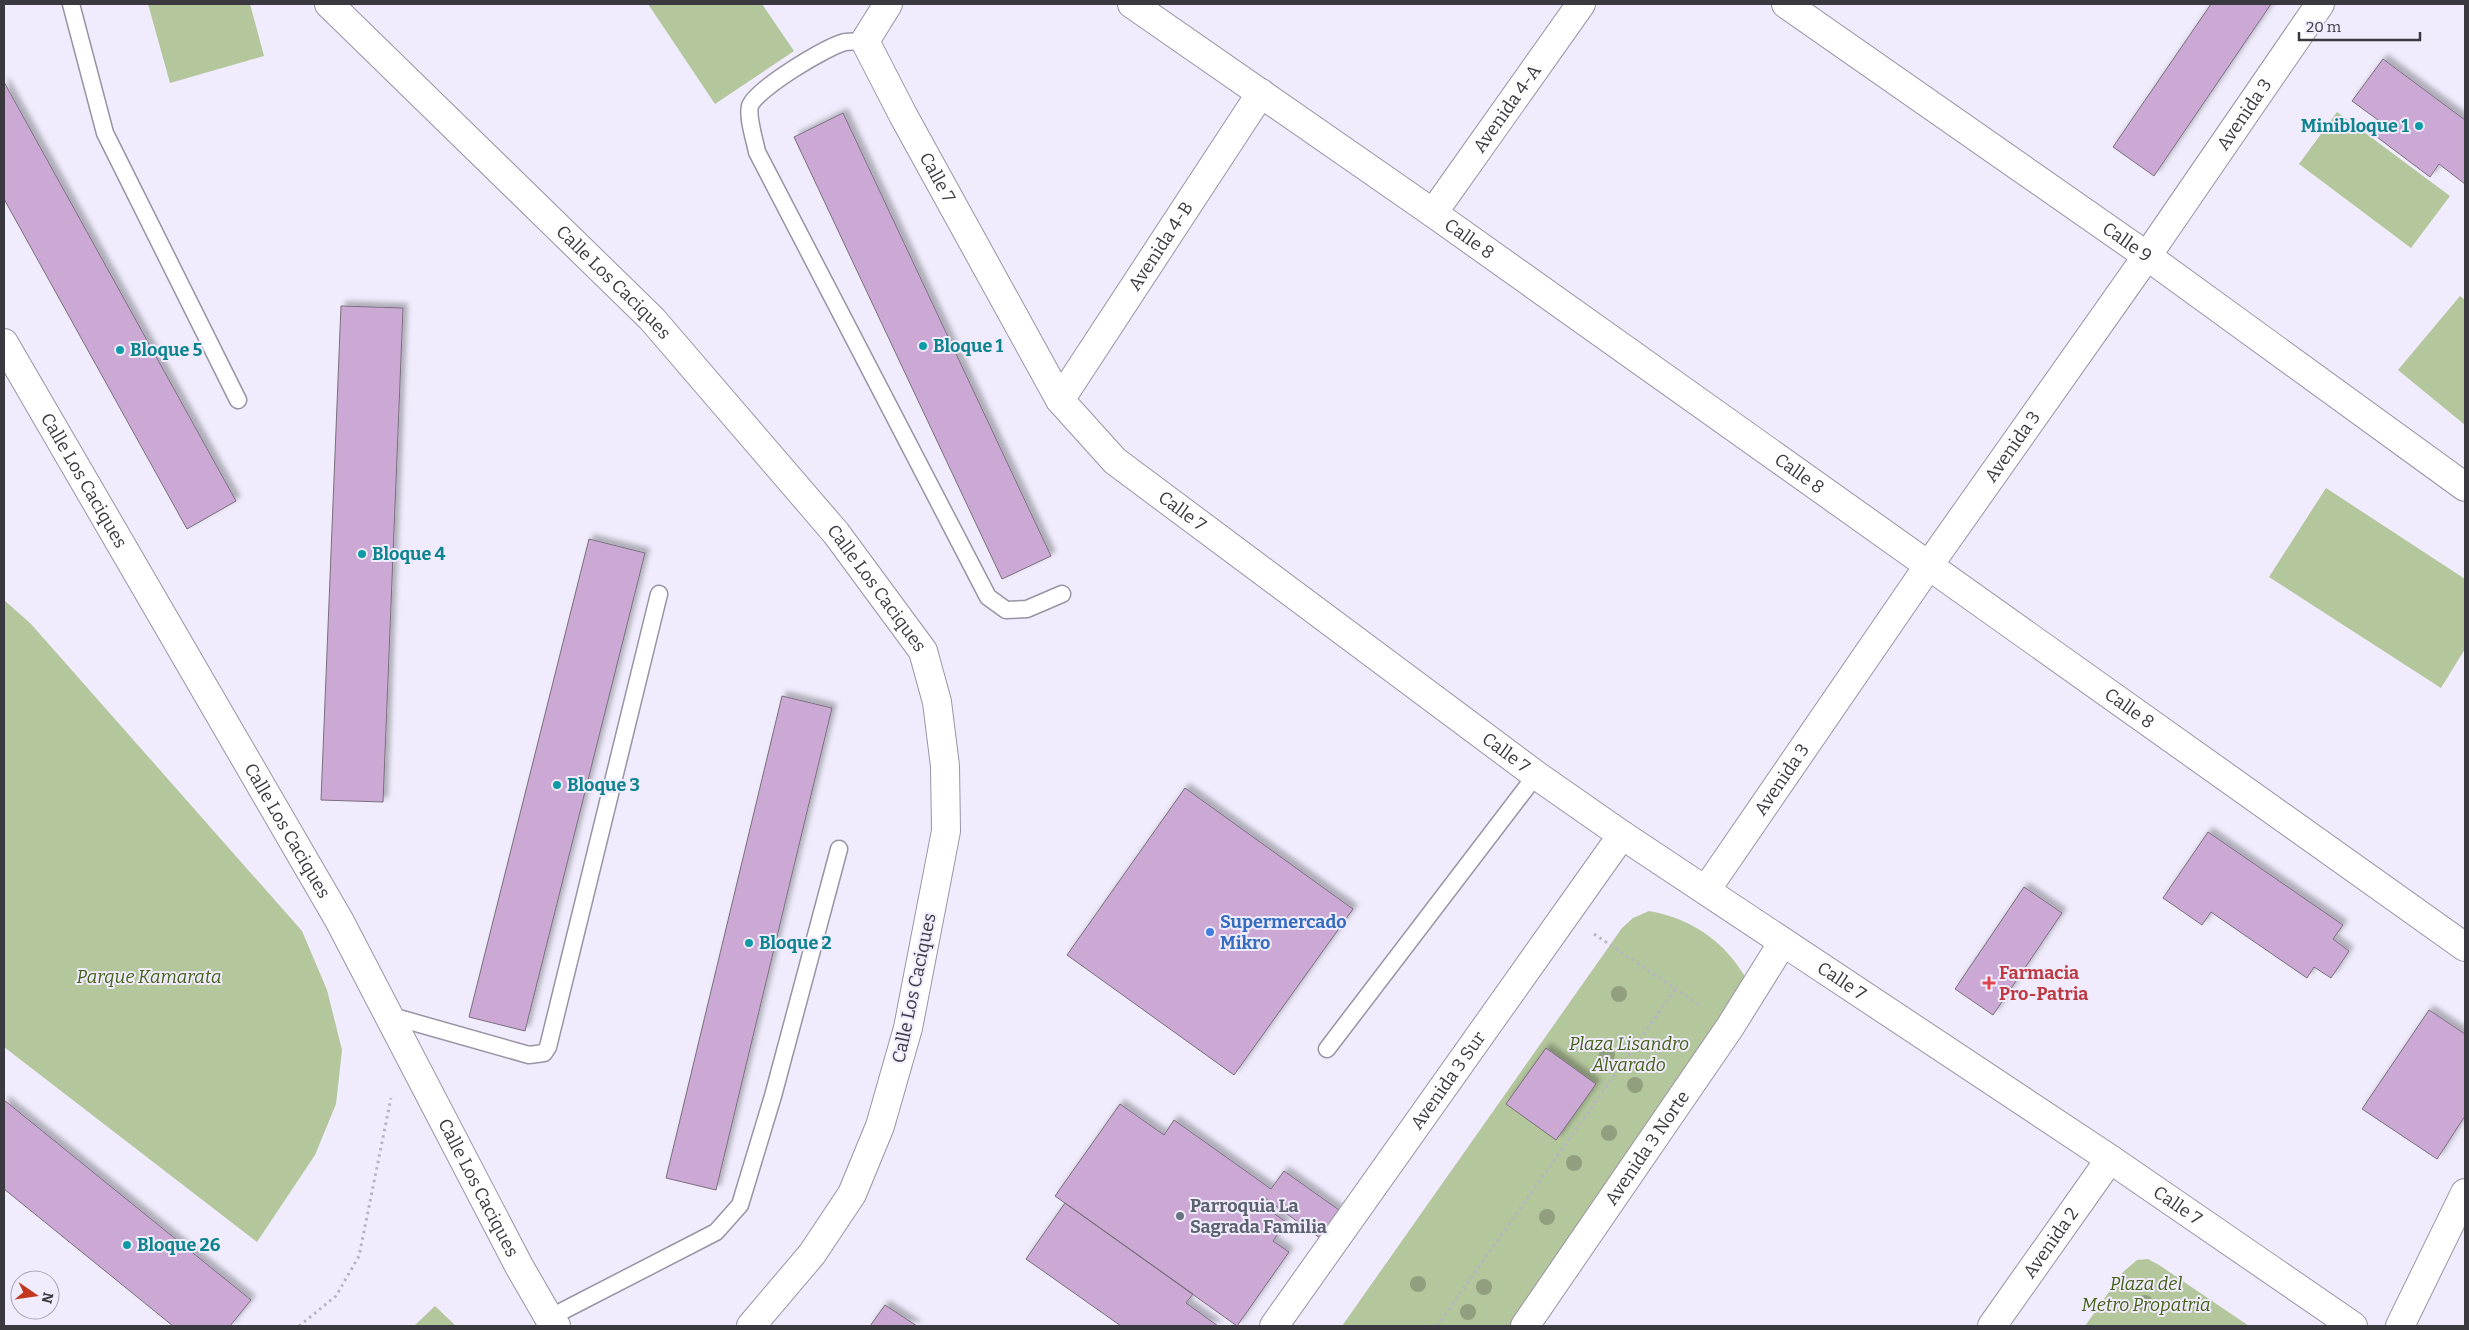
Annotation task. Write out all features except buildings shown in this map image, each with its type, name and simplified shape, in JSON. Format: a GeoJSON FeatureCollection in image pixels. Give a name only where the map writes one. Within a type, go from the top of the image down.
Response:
{"type":"FeatureCollection","features":[{"type":"Feature","properties":{"kind":"street","name":"Calle Los Caciques"},"geometry":{"type":"LineString","coordinates":[[329,4],[652,319],[836,533],[923,651],[937,702],[945,766],[946,832],[908,1028],[880,1126],[852,1194],[812,1254],[751,1326]]}},
{"type":"Feature","properties":{"kind":"street"},"geometry":{"type":"LineString","coordinates":[[865,41],[888,4]]}},
{"type":"Feature","properties":{"kind":"street","name":"Calle 8"},"geometry":{"type":"LineString","coordinates":[[1132,4],[1433,213],[2465,947]]}},
{"type":"Feature","properties":{"kind":"street","name":"Avenida 4-A"},"geometry":{"type":"LineString","coordinates":[[1433,213],[1581,4]]}},
{"type":"Feature","properties":{"kind":"street","name":"Calle 9"},"geometry":{"type":"LineString","coordinates":[[1786,4],[2147,256],[2465,487]]}},
{"type":"Feature","properties":{"kind":"street","name":"Avenida 3"},"geometry":{"type":"LineString","coordinates":[[1706,890],[1929,565],[2147,256],[2320,4]]}},
{"type":"Feature","properties":{"kind":"street","name":"Calle 7"},"geometry":{"type":"LineString","coordinates":[[865,41],[903,116],[1060,400],[1114,460],[1536,775],[1622,835],[2110,1159],[2353,1326]]}},
{"type":"Feature","properties":{"kind":"street","name":"Avenida 4-B"},"geometry":{"type":"LineString","coordinates":[[1060,400],[1260,93]]}},
{"type":"Feature","properties":{"kind":"street","name":"Calle Los Caciques"},"geometry":{"type":"LineString","coordinates":[[4,343],[338,920],[518,1266],[553,1322]]}},
{"type":"Feature","properties":{"kind":"street","name":"Avenida 3 Sur"},"geometry":{"type":"LineString","coordinates":[[1274,1326],[1622,835]]}},
{"type":"Feature","properties":{"kind":"street","name":"Avenida 3 Norte"},"geometry":{"type":"LineString","coordinates":[[1525,1326],[1730,1027],[1783,942]]}},
{"type":"Feature","properties":{"kind":"street","name":"Avenida 2"},"geometry":{"type":"LineString","coordinates":[[1992,1326],[2110,1159]]}},
{"type":"Feature","properties":{"kind":"street"},"geometry":{"type":"LineString","coordinates":[[2400,1326],[2465,1193]]}},
{"type":"Feature","properties":{"kind":"lane"},"geometry":{"type":"LineString","coordinates":[[71,4],[105,133],[238,400]]}},
{"type":"Feature","properties":{"kind":"lane"},"geometry":{"type":"LineString","coordinates":[[865,41],[846,42],[821,52],[760,92],[750,107],[757,152],[988,597],[1006,610],[1027,609],[1062,594]]}},
{"type":"Feature","properties":{"kind":"lane"},"geometry":{"type":"LineString","coordinates":[[388,1015],[529,1055],[544,1053],[548,1047],[659,594]]}},
{"type":"Feature","properties":{"kind":"lane"},"geometry":{"type":"LineString","coordinates":[[1327,1049],[1536,775]]}},
{"type":"Feature","properties":{"kind":"lane"},"geometry":{"type":"LineString","coordinates":[[553,1322],[716,1232],[740,1205],[773,1096],[839,849]]}},
{"type":"Feature","properties":{"kind":"path"},"geometry":{"type":"LineString","coordinates":[[1564,915],[1676,988],[1730,1027]]}},
{"type":"Feature","properties":{"kind":"path"},"geometry":{"type":"LineString","coordinates":[[1437,1326],[1676,988]]}},
{"type":"Feature","properties":{"kind":"path"},"geometry":{"type":"LineString","coordinates":[[299,1326],[336,1296],[359,1256],[385,1122],[405,1047]]}},
{"type":"Feature","properties":{"kind":"green space"},"geometry":{"type":"Polygon","coordinates":[[[148,4],[250,4],[264,56],[170,83],[148,4]]]}},
{"type":"Feature","properties":{"kind":"green space"},"geometry":{"type":"Polygon","coordinates":[[[648,4],[762,4],[794,51],[715,104],[648,4]]]}},
{"type":"Feature","properties":{"kind":"green space"},"geometry":{"type":"Polygon","coordinates":[[[2337,112],[2450,196],[2411,248],[2299,164],[2337,112]]]}},
{"type":"Feature","properties":{"kind":"green space"},"geometry":{"type":"Polygon","coordinates":[[[2460,296],[2465,300],[2465,425],[2398,370],[2460,296]]]}},
{"type":"Feature","properties":{"kind":"green space"},"geometry":{"type":"Polygon","coordinates":[[[2326,488],[2465,579],[2465,649],[2441,688],[2269,577],[2326,488]]]}},
{"type":"Feature","properties":{"kind":"green space","name":"Parque Kamarata"},"geometry":{"type":"Polygon","coordinates":[[[4,600],[31,624],[302,931],[327,990],[342,1050],[336,1104],[315,1155],[257,1242],[4,1047],[4,600]]]}},
{"type":"Feature","properties":{"kind":"green space","name":"Plaza Lisandro Alvarado"},"geometry":{"type":"Polygon","coordinates":[[[1649,911],[1682,921],[1711,937],[1734,961],[1752,990],[1518,1326],[1342,1326],[1622,928],[1633,918],[1649,911]]]}},
{"type":"Feature","properties":{"kind":"green space","name":"Plaza del Metro Propatria"},"geometry":{"type":"Polygon","coordinates":[[[2148,1259],[2249,1326],[2085,1326],[2123,1272],[2137,1260],[2148,1259]]]}},
{"type":"Feature","properties":{"kind":"green space"},"geometry":{"type":"Polygon","coordinates":[[[435,1306],[456,1326],[414,1326],[435,1306]]]}},
{"type":"Feature","properties":{"kind":"place","name":"Minibloque 1"},"geometry":{"type":"Point","coordinates":[2419,126]}},
{"type":"Feature","properties":{"kind":"place","name":"Bloque 1"},"geometry":{"type":"Point","coordinates":[923,346]}},
{"type":"Feature","properties":{"kind":"place","name":"Bloque 5"},"geometry":{"type":"Point","coordinates":[120,350]}},
{"type":"Feature","properties":{"kind":"place","name":"Bloque 4"},"geometry":{"type":"Point","coordinates":[362,554]}},
{"type":"Feature","properties":{"kind":"place","name":"Bloque 3"},"geometry":{"type":"Point","coordinates":[557,785]}},
{"type":"Feature","properties":{"kind":"place","name":"Supermercado Mikro"},"geometry":{"type":"Point","coordinates":[1210,932]}},
{"type":"Feature","properties":{"kind":"place","name":"Bloque 2"},"geometry":{"type":"Point","coordinates":[749,943]}},
{"type":"Feature","properties":{"kind":"place","name":"Farmacia Pro-Patria"},"geometry":{"type":"Point","coordinates":[1989,983]}},
{"type":"Feature","properties":{"kind":"place","name":"Parroquia La Sagrada Familia"},"geometry":{"type":"Point","coordinates":[1180,1216]}},
{"type":"Feature","properties":{"kind":"place","name":"Bloque 26"},"geometry":{"type":"Point","coordinates":[127,1245]}}]}
